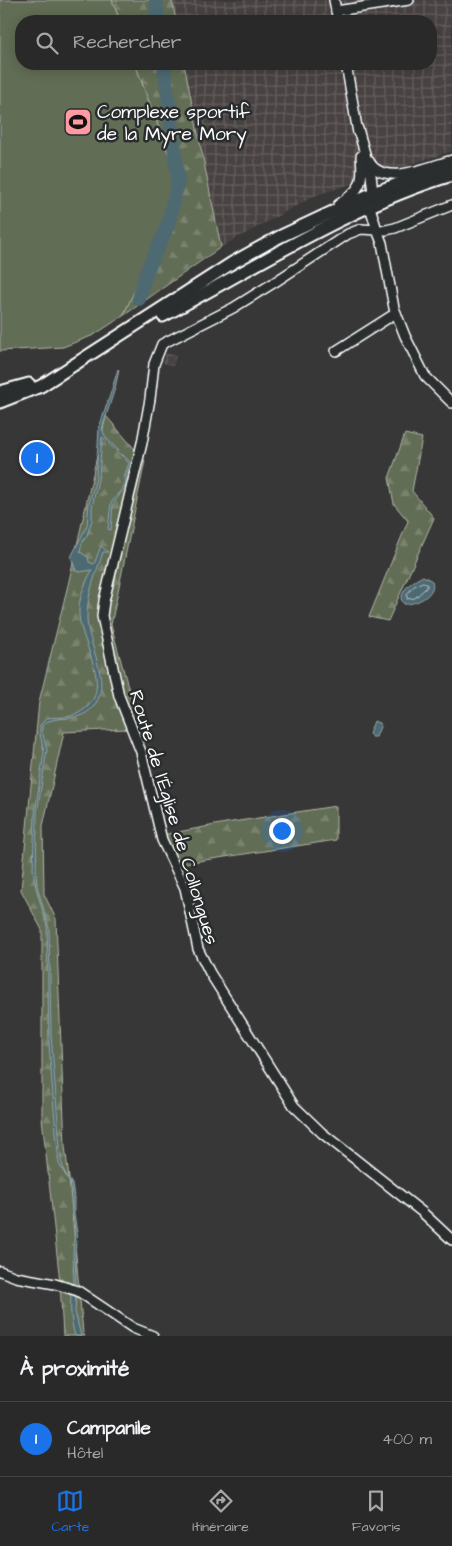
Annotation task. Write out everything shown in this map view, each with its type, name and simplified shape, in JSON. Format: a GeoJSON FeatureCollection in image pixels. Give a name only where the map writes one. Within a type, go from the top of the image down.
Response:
{"type":"FeatureCollection","features":[{"type":"Feature","properties":{"kind":"main road"},"geometry":{"type":"LineString","coordinates":[[0,402],[41,386],[106,346],[232,263],[279,236],[374,193],[452,165]]}},
{"type":"Feature","properties":{"kind":"main road"},"geometry":{"type":"LineString","coordinates":[[106,346],[305,238],[370,207],[452,175]]}},
{"type":"Feature","properties":{"kind":"main road"},"geometry":{"type":"LineString","coordinates":[[0,392],[20,388],[66,370]]}},
{"type":"Feature","properties":{"kind":"street"},"geometry":{"type":"LineString","coordinates":[[334,0],[337,15]]}},
{"type":"Feature","properties":{"kind":"street"},"geometry":{"type":"LineString","coordinates":[[336,11],[409,0]]}},
{"type":"Feature","properties":{"kind":"street"},"geometry":{"type":"LineString","coordinates":[[347,70],[358,129],[374,193],[370,207],[382,244],[396,313],[425,376],[452,403]]}},
{"type":"Feature","properties":{"kind":"street"},"geometry":{"type":"LineString","coordinates":[[358,129],[371,165],[382,172],[392,175],[400,174],[452,160]]}},
{"type":"Feature","properties":{"kind":"street"},"geometry":{"type":"LineString","coordinates":[[321,216],[350,197],[360,186],[363,176],[358,129]]}},
{"type":"Feature","properties":{"kind":"street"},"geometry":{"type":"LineString","coordinates":[[377,230],[395,228],[452,205]]}},
{"type":"Feature","properties":{"kind":"street","name":"Route de l’Église de Collongues"},"geometry":{"type":"LineString","coordinates":[[377,230],[361,229],[348,234],[233,308],[162,344],[154,364],[142,443],[102,616],[120,696],[141,752],[162,840],[185,888],[198,949],[210,973],[294,1106],[322,1133],[422,1212],[452,1240]]}},
{"type":"Feature","properties":{"kind":"street"},"geometry":{"type":"LineString","coordinates":[[336,351],[396,313]]}},
{"type":"Feature","properties":{"kind":"street"},"geometry":{"type":"LineString","coordinates":[[3,1273],[56,1284],[78,1292],[133,1328],[153,1336]]}},
{"type":"Feature","properties":{"kind":"shaded area"},"geometry":{"type":"Polygon","coordinates":[[[172,0],[452,0],[452,151],[314,196],[221,247],[185,70],[437,70],[437,15],[175,15],[172,0]]]}},
{"type":"Feature","properties":{"kind":"shaded area"},"geometry":{"type":"Polygon","coordinates":[[[166,353],[176,356],[173,366],[163,363],[166,353]]]}},
{"type":"Feature","properties":{"kind":"green space","name":"Complexe sportif de la Myre Mory"},"geometry":{"type":"Polygon","coordinates":[[[0,0],[112,0],[118,15],[15,15],[15,70],[137,70],[178,180],[168,217],[123,316],[94,335],[63,347],[0,351],[0,0]]]}},
{"type":"Feature","properties":{"kind":"green space"},"geometry":{"type":"Polygon","coordinates":[[[112,0],[172,0],[175,15],[118,15],[112,0]]]}},
{"type":"Feature","properties":{"kind":"green space"},"geometry":{"type":"Polygon","coordinates":[[[137,70],[185,70],[221,247],[123,316],[178,180],[137,70]]]}},
{"type":"Feature","properties":{"kind":"green space"},"geometry":{"type":"Polygon","coordinates":[[[106,416],[145,461],[111,625],[133,705],[127,729],[64,732],[43,826],[44,894],[56,919],[65,1146],[83,1333],[85,1336],[63,1336],[60,1282],[42,1118],[42,930],[21,890],[39,702],[68,585],[106,416]]]}},
{"type":"Feature","properties":{"kind":"green space"},"geometry":{"type":"Polygon","coordinates":[[[405,434],[422,438],[412,491],[434,518],[388,621],[369,617],[408,521],[394,504],[389,478],[405,434]]]}},
{"type":"Feature","properties":{"kind":"green space"},"geometry":{"type":"Polygon","coordinates":[[[336,806],[336,840],[179,864],[162,835],[226,823],[336,806]]]}},
{"type":"Feature","properties":{"kind":"water"},"geometry":{"type":"Polygon","coordinates":[[[118,369],[115,388],[102,429],[106,438],[131,463],[126,476],[125,487],[113,504],[111,530],[108,529],[111,503],[123,487],[129,463],[102,437],[99,475],[92,507],[92,520],[80,552],[88,557],[89,562],[94,564],[101,546],[108,552],[103,552],[92,584],[87,609],[88,628],[100,672],[100,693],[96,703],[83,715],[53,720],[42,726],[47,750],[37,813],[37,886],[49,928],[51,1035],[61,1160],[64,1171],[72,1184],[74,1196],[77,1233],[75,1253],[76,1288],[74,1287],[73,1252],[75,1229],[72,1194],[70,1183],[59,1164],[54,1109],[49,1044],[47,926],[36,888],[33,869],[35,813],[44,752],[40,725],[47,718],[74,715],[88,706],[95,696],[94,669],[79,614],[81,597],[92,570],[76,571],[71,557],[87,526],[89,504],[96,478],[99,428],[118,369]]]}},
{"type":"Feature","properties":{"kind":"water"},"geometry":{"type":"Polygon","coordinates":[[[423,576],[432,581],[433,586],[429,594],[414,603],[404,604],[401,599],[406,588],[423,576]]]}},
{"type":"Feature","properties":{"kind":"water"},"geometry":{"type":"Polygon","coordinates":[[[374,721],[381,724],[376,737],[372,737],[369,734],[374,721]]]}},
{"type":"Feature","properties":{"kind":"water"},"geometry":{"type":"Polygon","coordinates":[[[71,1294],[76,1297],[75,1312],[81,1336],[75,1336],[71,1315],[71,1294]]]}},
{"type":"Feature","properties":{"kind":"waterway"},"geometry":{"type":"LineString","coordinates":[[156,0],[157,15]]}},
{"type":"Feature","properties":{"kind":"waterway"},"geometry":{"type":"LineString","coordinates":[[139,299],[146,273],[168,225],[178,180],[165,70]]}},
{"type":"Feature","properties":{"kind":"place","name":"Complexe sportif de la Myre Mory"},"geometry":{"type":"Point","coordinates":[78,122]}},
{"type":"Feature","properties":{"kind":"place","name":"Campanile"},"geometry":{"type":"Point","coordinates":[37,458]}}]}
